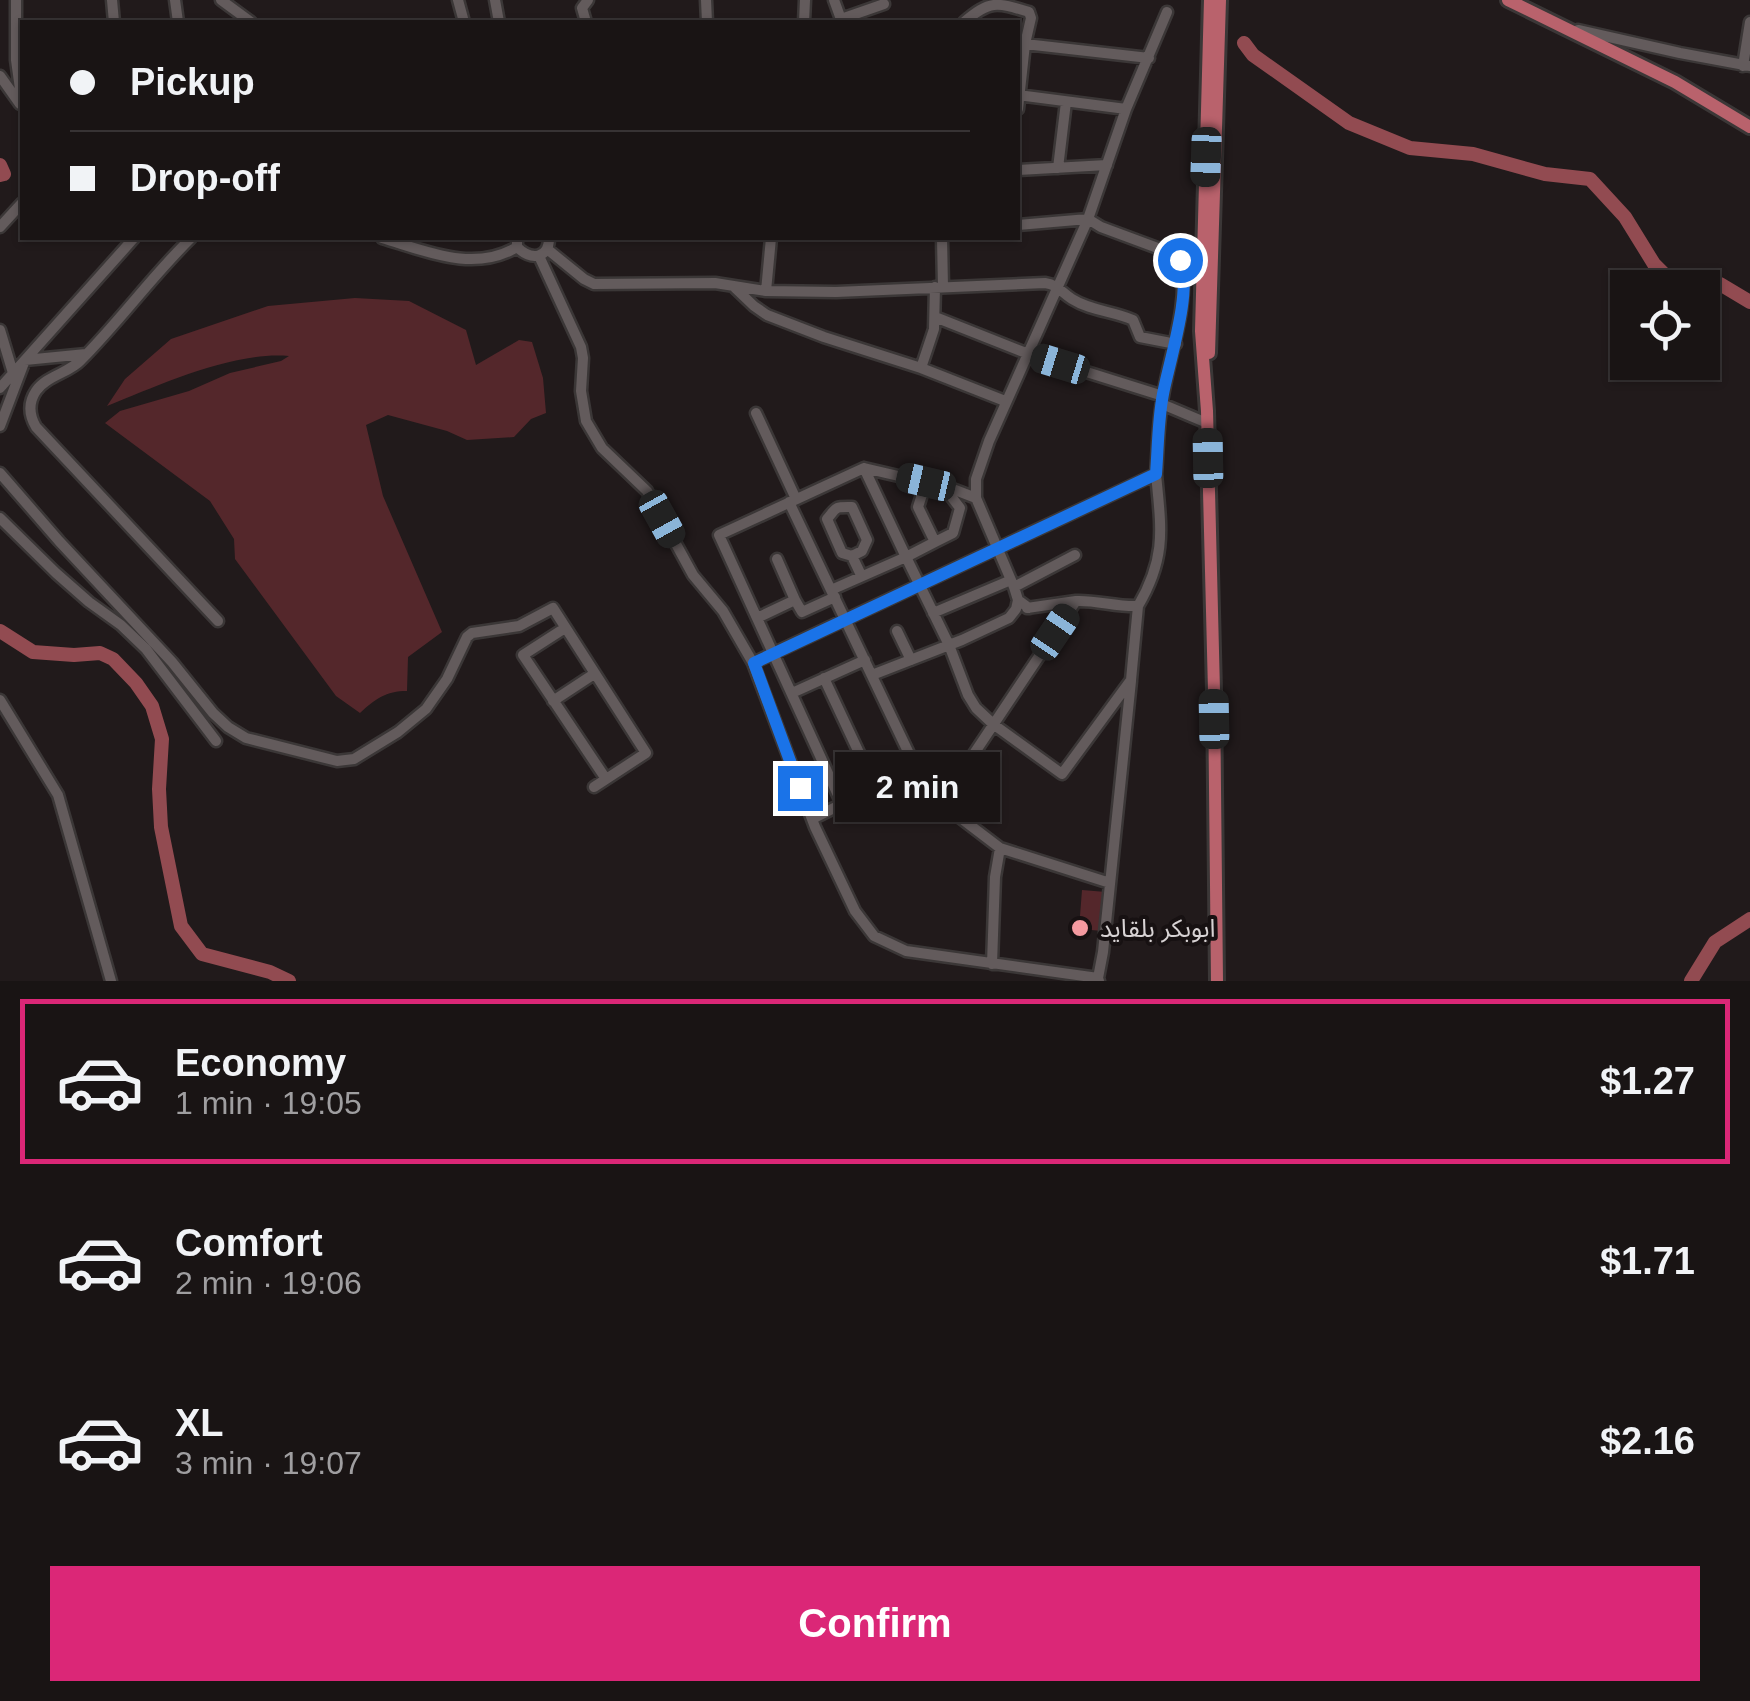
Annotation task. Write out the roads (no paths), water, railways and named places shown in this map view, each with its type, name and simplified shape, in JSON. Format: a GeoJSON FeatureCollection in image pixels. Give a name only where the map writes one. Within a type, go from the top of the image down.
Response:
{"type":"FeatureCollection","features":[{"type":"Feature","properties":{"kind":"main road"},"geometry":{"type":"LineString","coordinates":[[1210,0],[1201,332],[1214,690],[1217,981]]}},
{"type":"Feature","properties":{"kind":"main road"},"geometry":{"type":"LineString","coordinates":[[1207,417],[1220,0]]}},
{"type":"Feature","properties":{"kind":"main road"},"geometry":{"type":"LineString","coordinates":[[1508,0],[1675,82],[1750,127]]}},
{"type":"Feature","properties":{"kind":"street"},"geometry":{"type":"LineString","coordinates":[[16,0],[20,61]]}},
{"type":"Feature","properties":{"kind":"street"},"geometry":{"type":"LineString","coordinates":[[221,0],[248,20]]}},
{"type":"Feature","properties":{"kind":"street"},"geometry":{"type":"LineString","coordinates":[[966,20],[990,3],[1029,12],[1032,18],[1020,80]]}},
{"type":"Feature","properties":{"kind":"street"},"geometry":{"type":"LineString","coordinates":[[844,20],[884,4]]}},
{"type":"Feature","properties":{"kind":"street"},"geometry":{"type":"LineString","coordinates":[[1009,618],[1018,600],[976,498],[976,479],[1005,401],[1088,219],[1126,110],[1167,12]]}},
{"type":"Feature","properties":{"kind":"street"},"geometry":{"type":"LineString","coordinates":[[1562,27],[1747,66],[1750,22]]}},
{"type":"Feature","properties":{"kind":"street"},"geometry":{"type":"LineString","coordinates":[[1025,44],[1148,58]]}},
{"type":"Feature","properties":{"kind":"street"},"geometry":{"type":"LineString","coordinates":[[0,76],[20,103]]}},
{"type":"Feature","properties":{"kind":"street"},"geometry":{"type":"LineString","coordinates":[[1020,95],[1126,110]]}},
{"type":"Feature","properties":{"kind":"street"},"geometry":{"type":"LineString","coordinates":[[1058,168],[1066,102]]}},
{"type":"Feature","properties":{"kind":"street"},"geometry":{"type":"LineString","coordinates":[[1020,170],[1106,165]]}},
{"type":"Feature","properties":{"kind":"street"},"geometry":{"type":"LineString","coordinates":[[0,227],[20,205]]}},
{"type":"Feature","properties":{"kind":"street"},"geometry":{"type":"LineString","coordinates":[[545,247],[581,346],[582,407],[594,436],[614,462],[646,492],[693,575],[723,612],[754,663],[812,819],[855,911],[874,936],[906,950],[1098,979],[1104,952],[1138,606],[1160,555],[1156,474],[1162,400],[1176,344],[1182,297],[1182,264],[1170,253],[1088,219],[1020,225]]}},
{"type":"Feature","properties":{"kind":"street"},"geometry":{"type":"LineString","coordinates":[[0,388],[132,240]]}},
{"type":"Feature","properties":{"kind":"street"},"geometry":{"type":"LineString","coordinates":[[189,240],[78,364],[43,383],[30,406],[36,427],[218,621]]}},
{"type":"Feature","properties":{"kind":"street"},"geometry":{"type":"LineString","coordinates":[[388,240],[470,260],[499,256],[517,242],[528,256],[545,247]]}},
{"type":"Feature","properties":{"kind":"street"},"geometry":{"type":"LineString","coordinates":[[766,292],[771,240]]}},
{"type":"Feature","properties":{"kind":"street"},"geometry":{"type":"LineString","coordinates":[[921,368],[934,330],[942,240]]}},
{"type":"Feature","properties":{"kind":"street"},"geometry":{"type":"LineString","coordinates":[[545,247],[594,284],[715,283],[766,292],[836,292],[1056,284],[1068,297],[1090,309],[1133,320],[1140,338],[1176,344]]}},
{"type":"Feature","properties":{"kind":"street"},"geometry":{"type":"LineString","coordinates":[[733,286],[768,315],[1005,401]]}},
{"type":"Feature","properties":{"kind":"street"},"geometry":{"type":"LineString","coordinates":[[935,316],[1026,353],[1207,417]]}},
{"type":"Feature","properties":{"kind":"street"},"geometry":{"type":"LineString","coordinates":[[0,330],[13,374]]}},
{"type":"Feature","properties":{"kind":"street"},"geometry":{"type":"LineString","coordinates":[[26,360],[87,354]]}},
{"type":"Feature","properties":{"kind":"street"},"geometry":{"type":"LineString","coordinates":[[0,426],[26,360]]}},
{"type":"Feature","properties":{"kind":"street"},"geometry":{"type":"LineString","coordinates":[[756,413],[833,593],[924,786],[940,803],[1000,848],[1110,883]]}},
{"type":"Feature","properties":{"kind":"street"},"geometry":{"type":"LineString","coordinates":[[842,804],[719,535],[864,468],[976,498]]}},
{"type":"Feature","properties":{"kind":"street"},"geometry":{"type":"LineString","coordinates":[[864,468],[949,645],[968,694],[976,708],[994,724],[1062,774],[1131,680]]}},
{"type":"Feature","properties":{"kind":"street"},"geometry":{"type":"LineString","coordinates":[[0,473],[236,734],[324,758],[350,761],[398,732],[426,709],[472,633],[519,626],[553,608],[646,753],[594,787]]}},
{"type":"Feature","properties":{"kind":"street"},"geometry":{"type":"LineString","coordinates":[[754,663],[1156,474]]}},
{"type":"Feature","properties":{"kind":"street"},"geometry":{"type":"LineString","coordinates":[[926,482],[918,508],[936,542]]}},
{"type":"Feature","properties":{"kind":"street"},"geometry":{"type":"LineString","coordinates":[[776,559],[802,612],[861,576],[953,532],[960,508],[950,495],[950,488]]}},
{"type":"Feature","properties":{"kind":"street"},"geometry":{"type":"LineString","coordinates":[[852,556],[862,551],[866,540],[852,507],[841,505],[831,510],[827,519],[842,553],[852,556],[861,576]]}},
{"type":"Feature","properties":{"kind":"street"},"geometry":{"type":"LineString","coordinates":[[0,518],[56,573],[146,649],[216,740]]}},
{"type":"Feature","properties":{"kind":"street"},"geometry":{"type":"LineString","coordinates":[[933,613],[1013,584],[1075,555]]}},
{"type":"Feature","properties":{"kind":"street"},"geometry":{"type":"LineString","coordinates":[[757,618],[795,600]]}},
{"type":"Feature","properties":{"kind":"street"},"geometry":{"type":"LineString","coordinates":[[1018,600],[1029,608]]}},
{"type":"Feature","properties":{"kind":"street"},"geometry":{"type":"LineString","coordinates":[[872,676],[1029,608],[1076,601],[1138,606]]}},
{"type":"Feature","properties":{"kind":"street"},"geometry":{"type":"LineString","coordinates":[[940,803],[1076,601]]}},
{"type":"Feature","properties":{"kind":"street"},"geometry":{"type":"LineString","coordinates":[[564,628],[523,655],[606,779]]}},
{"type":"Feature","properties":{"kind":"street"},"geometry":{"type":"LineString","coordinates":[[897,631],[911,660]]}},
{"type":"Feature","properties":{"kind":"street"},"geometry":{"type":"LineString","coordinates":[[792,693],[865,660]]}},
{"type":"Feature","properties":{"kind":"street"},"geometry":{"type":"LineString","coordinates":[[554,701],[594,674]]}},
{"type":"Feature","properties":{"kind":"street"},"geometry":{"type":"LineString","coordinates":[[824,678],[876,789]]}},
{"type":"Feature","properties":{"kind":"street"},"geometry":{"type":"LineString","coordinates":[[0,700],[58,795],[111,981]]}},
{"type":"Feature","properties":{"kind":"street"},"geometry":{"type":"LineString","coordinates":[[812,819],[917,770]]}},
{"type":"Feature","properties":{"kind":"street"},"geometry":{"type":"LineString","coordinates":[[992,964],[1000,848]]}},
{"type":"Feature","properties":{"kind":"waterway"},"geometry":{"type":"LineString","coordinates":[[1244,43],[1253,55],[1349,123],[1410,148],[1473,154],[1545,174],[1590,179],[1625,217],[1654,264],[1674,284],[1720,284],[1750,302]]}},
{"type":"Feature","properties":{"kind":"waterway"},"geometry":{"type":"LineString","coordinates":[[0,165],[4,174],[0,175]]}},
{"type":"Feature","properties":{"kind":"waterway"},"geometry":{"type":"LineString","coordinates":[[0,631],[33,652],[100,653],[113,659],[136,683],[152,706],[162,739],[161,827],[181,926],[202,954],[289,981]]}},
{"type":"Feature","properties":{"kind":"waterway"},"geometry":{"type":"LineString","coordinates":[[1691,981],[1715,942],[1750,919]]}},
{"type":"Feature","properties":{"kind":"place","name":"ابوبكر بلقايد"},"geometry":{"type":"Point","coordinates":[1080,928]}}]}
